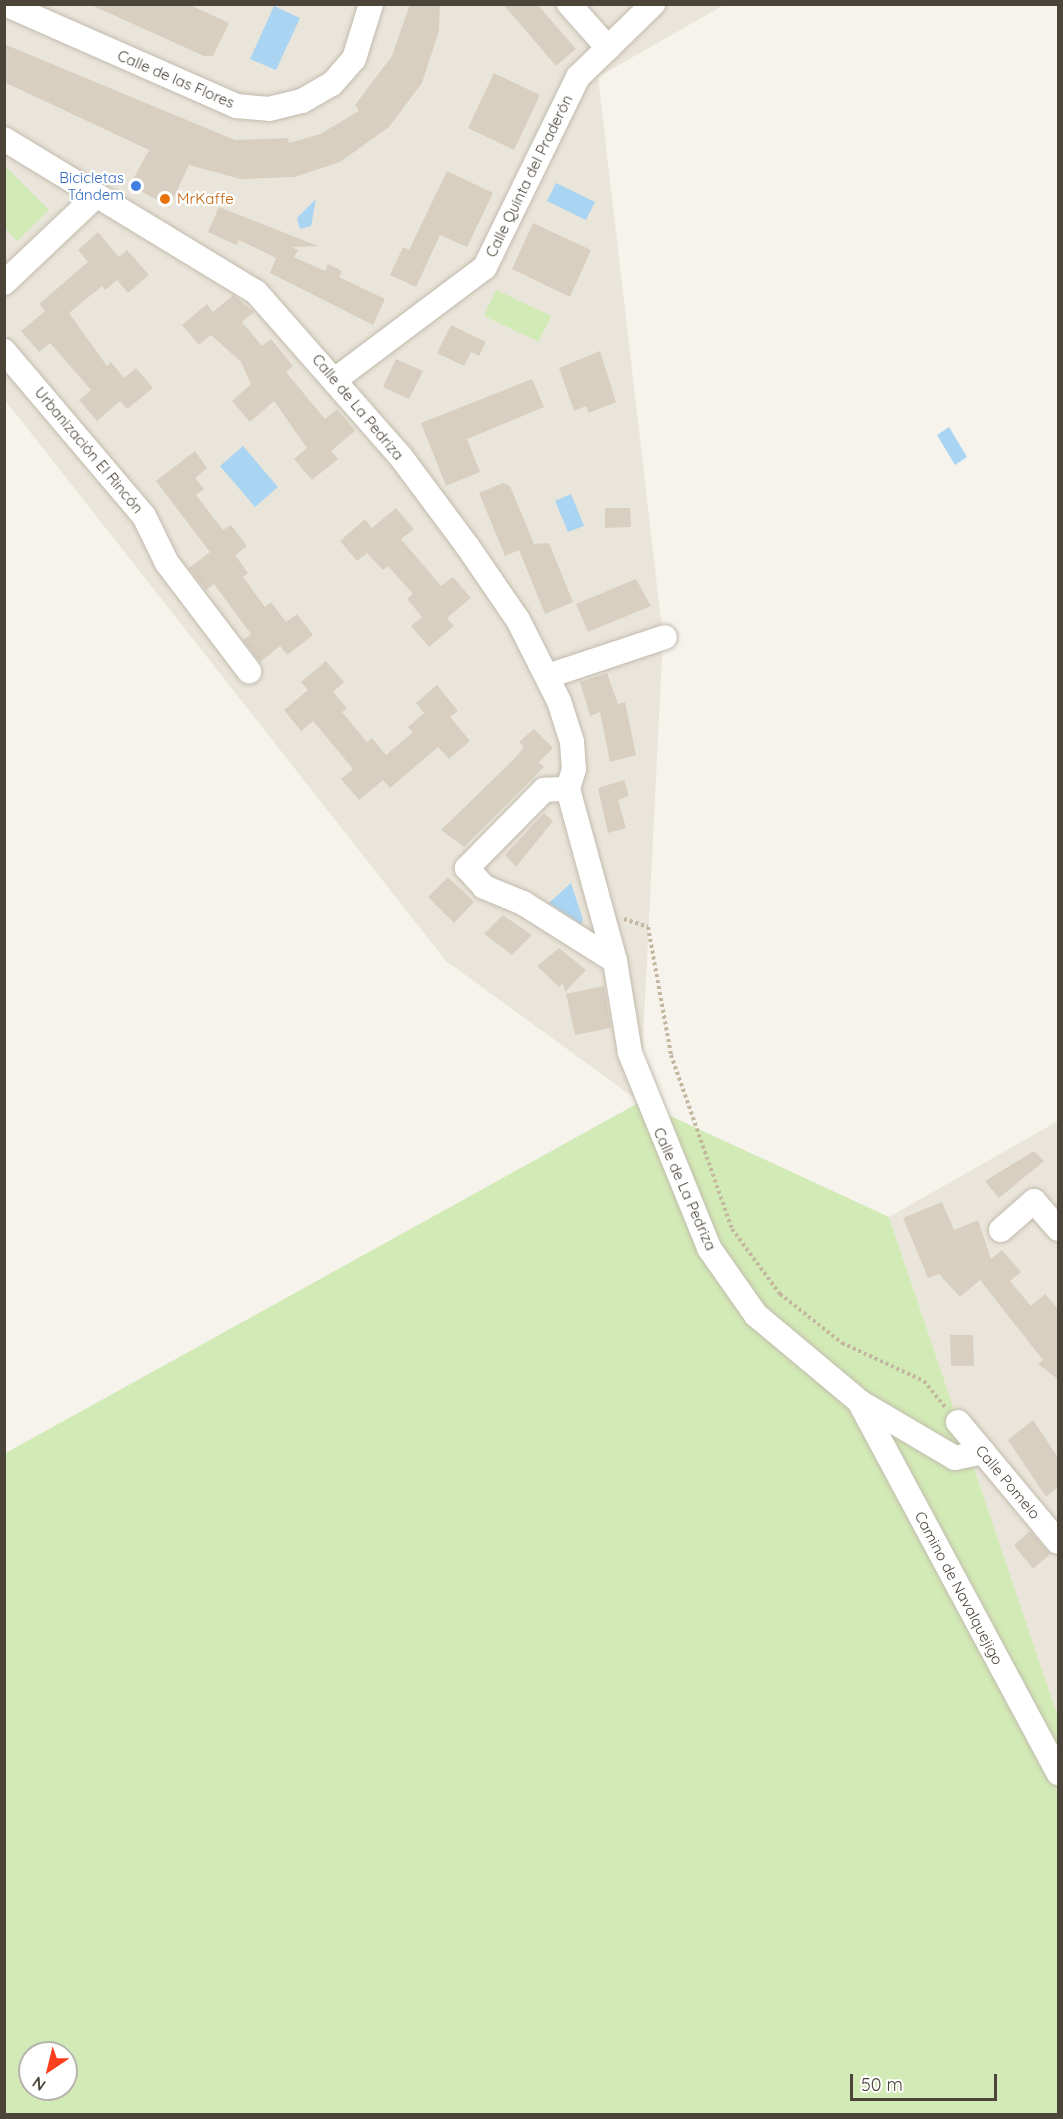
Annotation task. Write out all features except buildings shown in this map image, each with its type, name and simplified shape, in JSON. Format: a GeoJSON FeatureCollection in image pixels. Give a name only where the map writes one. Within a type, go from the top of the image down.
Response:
{"type":"FeatureCollection","features":[{"type":"Feature","properties":{"kind":"street","name":"Calle de las Flores"},"geometry":{"type":"LineString","coordinates":[[5,4],[236,106],[269,109],[302,102],[332,84],[354,59],[370,4]]}},
{"type":"Feature","properties":{"kind":"street"},"geometry":{"type":"LineString","coordinates":[[569,4],[608,48]]}},
{"type":"Feature","properties":{"kind":"street","name":"Calle Quinta del Praderón"},"geometry":{"type":"LineString","coordinates":[[336,379],[485,267],[578,77],[653,4]]}},
{"type":"Feature","properties":{"kind":"street","name":"Calle de La Pedriza"},"geometry":{"type":"LineString","coordinates":[[4,139],[95,197],[237,276],[336,379],[468,547],[548,676],[572,742],[574,769],[568,789],[615,961],[630,1053],[709,1248],[756,1315],[860,1402],[956,1458],[982,1452]]}},
{"type":"Feature","properties":{"kind":"street"},"geometry":{"type":"LineString","coordinates":[[4,284],[95,197]]}},
{"type":"Feature","properties":{"kind":"street","name":"Urbanización El Rincón"},"geometry":{"type":"LineString","coordinates":[[4,351],[144,516],[167,563],[249,671]]}},
{"type":"Feature","properties":{"kind":"street"},"geometry":{"type":"LineString","coordinates":[[548,676],[665,637]]}},
{"type":"Feature","properties":{"kind":"street"},"geometry":{"type":"LineString","coordinates":[[568,789],[544,790],[466,868],[484,887],[523,903],[615,961]]}},
{"type":"Feature","properties":{"kind":"street"},"geometry":{"type":"LineString","coordinates":[[1001,1230],[1034,1201],[1059,1230]]}},
{"type":"Feature","properties":{"kind":"street","name":"Camino de Navalquejigo"},"geometry":{"type":"LineString","coordinates":[[860,1402],[1059,1773]]}},
{"type":"Feature","properties":{"kind":"street","name":"Calle Pomelo"},"geometry":{"type":"LineString","coordinates":[[958,1422],[1059,1542]]}},
{"type":"Feature","properties":{"kind":"path"},"geometry":{"type":"LineString","coordinates":[[603,912],[648,927],[671,1055],[732,1229],[780,1294],[842,1343],[924,1381],[958,1422]]}},
{"type":"Feature","properties":{"kind":"shaded area"},"geometry":{"type":"Polygon","coordinates":[[[5,5],[724,5],[598,77],[663,637],[640,1102],[446,961],[5,400],[5,5]]]}},
{"type":"Feature","properties":{"kind":"shaded area"},"geometry":{"type":"Polygon","coordinates":[[[1058,1121],[1058,1717],[889,1217],[1058,1121]]]}},
{"type":"Feature","properties":{"kind":"green space"},"geometry":{"type":"Polygon","coordinates":[[[4,165],[49,210],[17,241],[5,228],[4,165]]]}},
{"type":"Feature","properties":{"kind":"green space"},"geometry":{"type":"Polygon","coordinates":[[[496,290],[551,316],[539,342],[484,316],[496,290]]]}},
{"type":"Feature","properties":{"kind":"green space"},"geometry":{"type":"Polygon","coordinates":[[[640,1102],[889,1217],[1058,1717],[1058,2114],[5,2114],[4,1454],[640,1102]]]}},
{"type":"Feature","properties":{"kind":"water"},"geometry":{"type":"Polygon","coordinates":[[[274,6],[300,18],[276,70],[250,59],[274,6]]]}},
{"type":"Feature","properties":{"kind":"water"},"geometry":{"type":"Polygon","coordinates":[[[556,183],[595,202],[586,220],[547,201],[556,183]]]}},
{"type":"Feature","properties":{"kind":"water"},"geometry":{"type":"Polygon","coordinates":[[[316,199],[311,226],[300,229],[297,218],[316,199]]]}},
{"type":"Feature","properties":{"kind":"water"},"geometry":{"type":"Polygon","coordinates":[[[949,427],[967,457],[955,465],[937,435],[949,427]]]}},
{"type":"Feature","properties":{"kind":"water"},"geometry":{"type":"Polygon","coordinates":[[[243,446],[278,487],[255,507],[220,466],[243,446]]]}},
{"type":"Feature","properties":{"kind":"water"},"geometry":{"type":"Polygon","coordinates":[[[571,494],[584,526],[568,532],[555,501],[571,494]]]}},
{"type":"Feature","properties":{"kind":"water"},"geometry":{"type":"Polygon","coordinates":[[[571,883],[583,920],[581,924],[549,903],[571,883]]]}},
{"type":"Feature","properties":{"kind":"place","name":"Bicicletas Tándem"},"geometry":{"type":"Point","coordinates":[136,186]}},
{"type":"Feature","properties":{"kind":"place","name":"MrKaffe"},"geometry":{"type":"Point","coordinates":[165,199]}}]}
